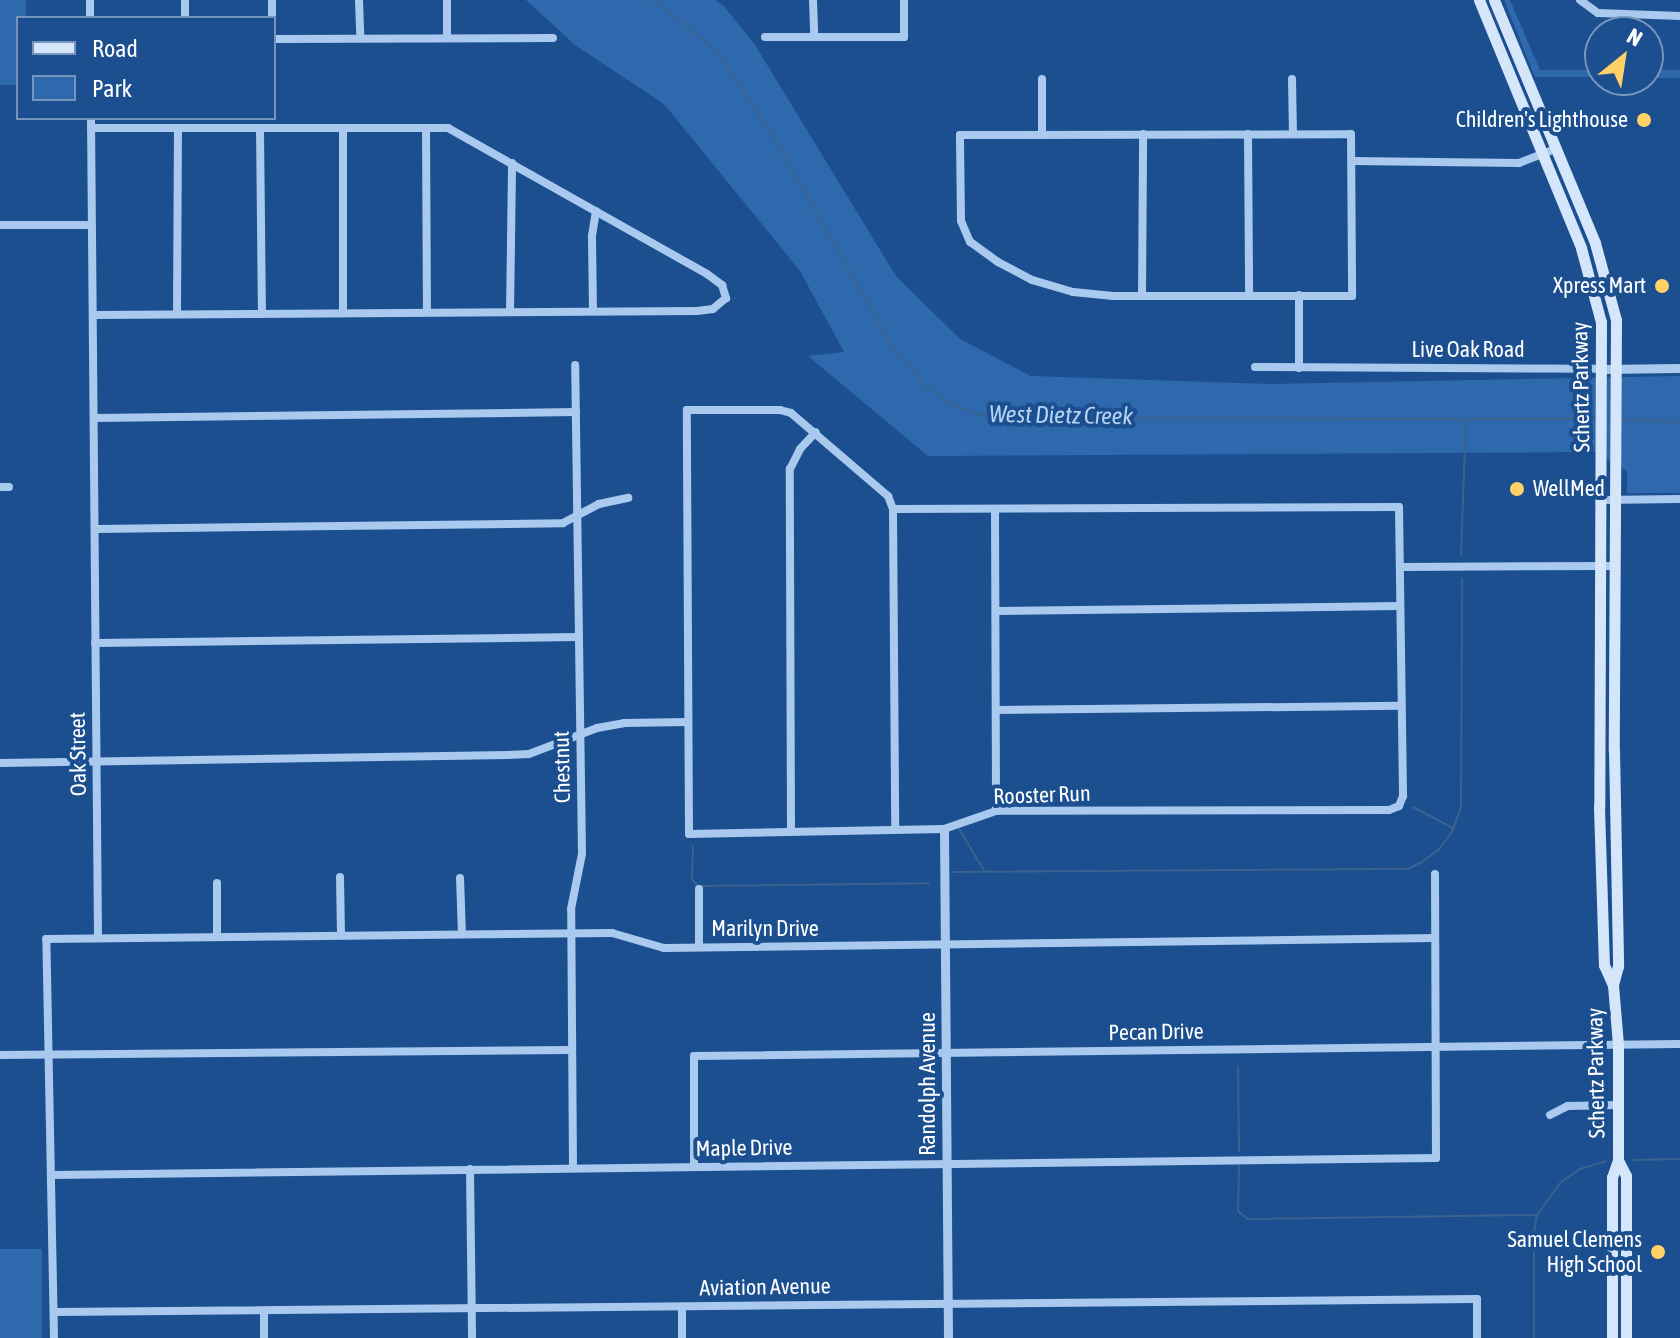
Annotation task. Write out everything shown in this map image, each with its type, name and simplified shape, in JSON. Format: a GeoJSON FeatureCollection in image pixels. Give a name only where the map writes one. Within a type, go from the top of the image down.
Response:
{"type":"FeatureCollection","features":[{"type":"Feature","properties":{"kind":"main road","name":"Schertz Parkway"},"geometry":{"type":"LineString","coordinates":[[1479,0],[1595,289],[1601,322],[1603,469],[1600,566],[1614,660],[1618,966],[1613,985]]}},
{"type":"Feature","properties":{"kind":"main road","name":"Schertz Parkway"},"geometry":{"type":"LineString","coordinates":[[1494,0],[1609,286],[1616,320],[1615,566],[1600,661],[1599,807],[1604,965],[1613,985],[1618,1045],[1618,1160],[1612,1177],[1612,1338]]}},
{"type":"Feature","properties":{"kind":"main road"},"geometry":{"type":"LineString","coordinates":[[1600,661],[1614,660]]}},
{"type":"Feature","properties":{"kind":"main road"},"geometry":{"type":"LineString","coordinates":[[1600,750],[1614,750]]}},
{"type":"Feature","properties":{"kind":"main road"},"geometry":{"type":"LineString","coordinates":[[1599,807],[1615,808]]}},
{"type":"Feature","properties":{"kind":"main road"},"geometry":{"type":"LineString","coordinates":[[1602,895],[1617,896]]}},
{"type":"Feature","properties":{"kind":"main road"},"geometry":{"type":"LineString","coordinates":[[1603,937],[1618,939]]}},
{"type":"Feature","properties":{"kind":"main road","name":"Schertz Parkway"},"geometry":{"type":"LineString","coordinates":[[1618,1160],[1626,1176],[1626,1338]]}},
{"type":"Feature","properties":{"kind":"street"},"geometry":{"type":"LineString","coordinates":[[359,0],[360,38]]}},
{"type":"Feature","properties":{"kind":"street"},"geometry":{"type":"LineString","coordinates":[[447,0],[447,38]]}},
{"type":"Feature","properties":{"kind":"street"},"geometry":{"type":"LineString","coordinates":[[813,0],[814,37]]}},
{"type":"Feature","properties":{"kind":"street"},"geometry":{"type":"LineString","coordinates":[[765,37],[904,37],[904,0]]}},
{"type":"Feature","properties":{"kind":"street"},"geometry":{"type":"LineString","coordinates":[[1580,0],[1598,13],[1680,16]]}},
{"type":"Feature","properties":{"kind":"street"},"geometry":{"type":"LineString","coordinates":[[276,39],[553,38]]}},
{"type":"Feature","properties":{"kind":"street"},"geometry":{"type":"LineString","coordinates":[[1042,79],[1042,134]]}},
{"type":"Feature","properties":{"kind":"street"},"geometry":{"type":"LineString","coordinates":[[1292,79],[1293,134]]}},
{"type":"Feature","properties":{"kind":"street","name":"Oak Street"},"geometry":{"type":"LineString","coordinates":[[91,120],[98,938]]}},
{"type":"Feature","properties":{"kind":"street"},"geometry":{"type":"LineString","coordinates":[[91,128],[426,128],[457,132],[707,274],[722,285],[726,298],[713,309],[697,311],[93,315]]}},
{"type":"Feature","properties":{"kind":"street"},"geometry":{"type":"LineString","coordinates":[[177,314],[178,128]]}},
{"type":"Feature","properties":{"kind":"street"},"geometry":{"type":"LineString","coordinates":[[426,128],[427,312]]}},
{"type":"Feature","properties":{"kind":"street"},"geometry":{"type":"LineString","coordinates":[[260,129],[262,314]]}},
{"type":"Feature","properties":{"kind":"street"},"geometry":{"type":"LineString","coordinates":[[343,129],[343,312]]}},
{"type":"Feature","properties":{"kind":"street"},"geometry":{"type":"LineString","coordinates":[[1042,134],[1351,134],[1352,296],[1094,295],[1052,287],[1012,271],[966,237],[961,221],[960,135],[1042,134]]}},
{"type":"Feature","properties":{"kind":"street"},"geometry":{"type":"LineString","coordinates":[[1142,296],[1143,134]]}},
{"type":"Feature","properties":{"kind":"street"},"geometry":{"type":"LineString","coordinates":[[1248,134],[1249,296]]}},
{"type":"Feature","properties":{"kind":"street"},"geometry":{"type":"LineString","coordinates":[[1352,161],[1519,163],[1555,149]]}},
{"type":"Feature","properties":{"kind":"street"},"geometry":{"type":"LineString","coordinates":[[510,312],[512,163]]}},
{"type":"Feature","properties":{"kind":"street"},"geometry":{"type":"LineString","coordinates":[[593,311],[592,236],[596,211]]}},
{"type":"Feature","properties":{"kind":"street"},"geometry":{"type":"LineString","coordinates":[[0,225],[92,225]]}},
{"type":"Feature","properties":{"kind":"street"},"geometry":{"type":"LineString","coordinates":[[1299,295],[1299,368]]}},
{"type":"Feature","properties":{"kind":"street","name":"Chestnut"},"geometry":{"type":"LineString","coordinates":[[573,1168],[572,900],[582,854],[575,365]]}},
{"type":"Feature","properties":{"kind":"street","name":"Live Oak Road"},"geometry":{"type":"LineString","coordinates":[[1255,367],[1680,368]]}},
{"type":"Feature","properties":{"kind":"street"},"geometry":{"type":"LineString","coordinates":[[0,763],[529,754],[579,735],[624,723],[688,722],[687,410],[780,410],[801,419],[879,486],[893,509],[895,829]]}},
{"type":"Feature","properties":{"kind":"street"},"geometry":{"type":"LineString","coordinates":[[94,418],[576,412]]}},
{"type":"Feature","properties":{"kind":"street"},"geometry":{"type":"LineString","coordinates":[[791,831],[790,469],[800,449],[816,432]]}},
{"type":"Feature","properties":{"kind":"street"},"geometry":{"type":"LineString","coordinates":[[95,529],[563,523],[599,504],[628,498]]}},
{"type":"Feature","properties":{"kind":"street"},"geometry":{"type":"LineString","coordinates":[[1601,500],[1680,499]]}},
{"type":"Feature","properties":{"kind":"street"},"geometry":{"type":"LineString","coordinates":[[893,509],[1399,507],[1401,706],[996,710]]}},
{"type":"Feature","properties":{"kind":"street"},"geometry":{"type":"LineString","coordinates":[[995,509],[996,811]]}},
{"type":"Feature","properties":{"kind":"street"},"geometry":{"type":"LineString","coordinates":[[1401,567],[1615,566]]}},
{"type":"Feature","properties":{"kind":"street"},"geometry":{"type":"LineString","coordinates":[[996,611],[1400,606]]}},
{"type":"Feature","properties":{"kind":"street"},"geometry":{"type":"LineString","coordinates":[[95,643],[577,637]]}},
{"type":"Feature","properties":{"kind":"street","name":"Rooster Run"},"geometry":{"type":"LineString","coordinates":[[688,722],[689,834],[944,829],[996,811],[1389,810],[1399,806],[1403,796],[1401,706]]}},
{"type":"Feature","properties":{"kind":"street","name":"Randolph Avenue"},"geometry":{"type":"LineString","coordinates":[[944,829],[948,1338]]}},
{"type":"Feature","properties":{"kind":"street"},"geometry":{"type":"LineString","coordinates":[[1435,874],[1435,1048]]}},
{"type":"Feature","properties":{"kind":"street"},"geometry":{"type":"LineString","coordinates":[[340,877],[341,935]]}},
{"type":"Feature","properties":{"kind":"street"},"geometry":{"type":"LineString","coordinates":[[460,878],[462,934]]}},
{"type":"Feature","properties":{"kind":"street"},"geometry":{"type":"LineString","coordinates":[[217,883],[217,937]]}},
{"type":"Feature","properties":{"kind":"street"},"geometry":{"type":"LineString","coordinates":[[699,889],[699,947]]}},
{"type":"Feature","properties":{"kind":"street","name":"Marilyn Drive"},"geometry":{"type":"LineString","coordinates":[[98,938],[612,933],[664,948],[1435,938]]}},
{"type":"Feature","properties":{"kind":"street"},"geometry":{"type":"LineString","coordinates":[[54,1338],[46,939],[98,938]]}},
{"type":"Feature","properties":{"kind":"street","name":"Pecan Drive"},"geometry":{"type":"LineString","coordinates":[[694,1167],[694,1056],[1680,1044]]}},
{"type":"Feature","properties":{"kind":"street","name":"Maple Drive"},"geometry":{"type":"LineString","coordinates":[[52,1175],[1436,1158],[1435,1048]]}},
{"type":"Feature","properties":{"kind":"street"},"geometry":{"type":"LineString","coordinates":[[0,1055],[572,1050]]}},
{"type":"Feature","properties":{"kind":"street"},"geometry":{"type":"LineString","coordinates":[[1550,1115],[1568,1106],[1618,1105]]}},
{"type":"Feature","properties":{"kind":"street"},"geometry":{"type":"LineString","coordinates":[[470,1169],[472,1338]]}},
{"type":"Feature","properties":{"kind":"street"},"geometry":{"type":"LineString","coordinates":[[1612,1177],[1626,1176]]}},
{"type":"Feature","properties":{"kind":"street"},"geometry":{"type":"LineString","coordinates":[[1612,1239],[1626,1239]]}},
{"type":"Feature","properties":{"kind":"street","name":"Aviation Avenue"},"geometry":{"type":"LineString","coordinates":[[54,1312],[1477,1299],[1477,1338]]}},
{"type":"Feature","properties":{"kind":"street"},"geometry":{"type":"LineString","coordinates":[[682,1307],[682,1338]]}},
{"type":"Feature","properties":{"kind":"street"},"geometry":{"type":"LineString","coordinates":[[264,1311],[264,1338]]}},
{"type":"Feature","properties":{"kind":"green space"},"geometry":{"type":"Polygon","coordinates":[[[0,0],[26,0],[26,16],[16,16],[16,85],[0,85],[0,0]]]}},
{"type":"Feature","properties":{"kind":"green space"},"geometry":{"type":"Polygon","coordinates":[[[526,0],[715,0],[723,5],[755,45],[896,276],[960,339],[1031,376],[1270,384],[1680,376],[1680,493],[1627,493],[1627,471],[1595,452],[928,456],[808,356],[844,352],[800,271],[664,104],[575,45],[526,0]]]}},
{"type":"Feature","properties":{"kind":"green space"},"geometry":{"type":"Polygon","coordinates":[[[1504,0],[1510,0],[1540,70],[1584,70],[1584,77],[1535,77],[1504,0]]]}},
{"type":"Feature","properties":{"kind":"green space"},"geometry":{"type":"Polygon","coordinates":[[[1664,70],[1680,70],[1680,78],[1664,78],[1664,70]]]}},
{"type":"Feature","properties":{"kind":"green space"},"geometry":{"type":"Polygon","coordinates":[[[0,1249],[42,1249],[42,1338],[0,1338],[0,1249]]]}},
{"type":"Feature","properties":{"kind":"waterway","name":"West Dietz Creek"},"geometry":{"type":"LineString","coordinates":[[653,0],[707,43],[724,62],[783,153],[890,343],[925,386],[949,402],[976,414],[1007,418],[1595,419]]}},
{"type":"Feature","properties":{"kind":"waterway"},"geometry":{"type":"LineString","coordinates":[[1461,554],[1466,419]]}},
{"type":"Feature","properties":{"kind":"waterway","name":"West Dietz Creek"},"geometry":{"type":"LineString","coordinates":[[1621,419],[1680,422]]}},
{"type":"Feature","properties":{"kind":"waterway"},"geometry":{"type":"LineString","coordinates":[[953,872],[1408,869],[1422,862],[1439,849],[1452,832],[1461,807],[1462,579]]}},
{"type":"Feature","properties":{"kind":"waterway"},"geometry":{"type":"LineString","coordinates":[[1413,807],[1453,828]]}},
{"type":"Feature","properties":{"kind":"waterway"},"geometry":{"type":"LineString","coordinates":[[959,829],[985,872]]}},
{"type":"Feature","properties":{"kind":"waterway"},"geometry":{"type":"LineString","coordinates":[[693,847],[692,879],[698,886],[929,883]]}},
{"type":"Feature","properties":{"kind":"waterway"},"geometry":{"type":"LineString","coordinates":[[1238,1066],[1239,1151]]}},
{"type":"Feature","properties":{"kind":"waterway"},"geometry":{"type":"LineString","coordinates":[[1634,1160],[1680,1159]]}},
{"type":"Feature","properties":{"kind":"waterway"},"geometry":{"type":"LineString","coordinates":[[1534,1338],[1534,1233],[1537,1215],[1560,1183],[1580,1169],[1606,1161]]}},
{"type":"Feature","properties":{"kind":"waterway"},"geometry":{"type":"LineString","coordinates":[[1239,1165],[1238,1211],[1248,1219],[1537,1215]]}},
{"type":"Feature","properties":{"kind":"place","name":"Children's Lighthouse"},"geometry":{"type":"Point","coordinates":[1644,120]}},
{"type":"Feature","properties":{"kind":"place","name":"Xpress Mart"},"geometry":{"type":"Point","coordinates":[1662,286]}},
{"type":"Feature","properties":{"kind":"place","name":"WellMed"},"geometry":{"type":"Point","coordinates":[1517,489]}},
{"type":"Feature","properties":{"kind":"place","name":"Samuel Clemens High School"},"geometry":{"type":"Point","coordinates":[1658,1252]}}]}
